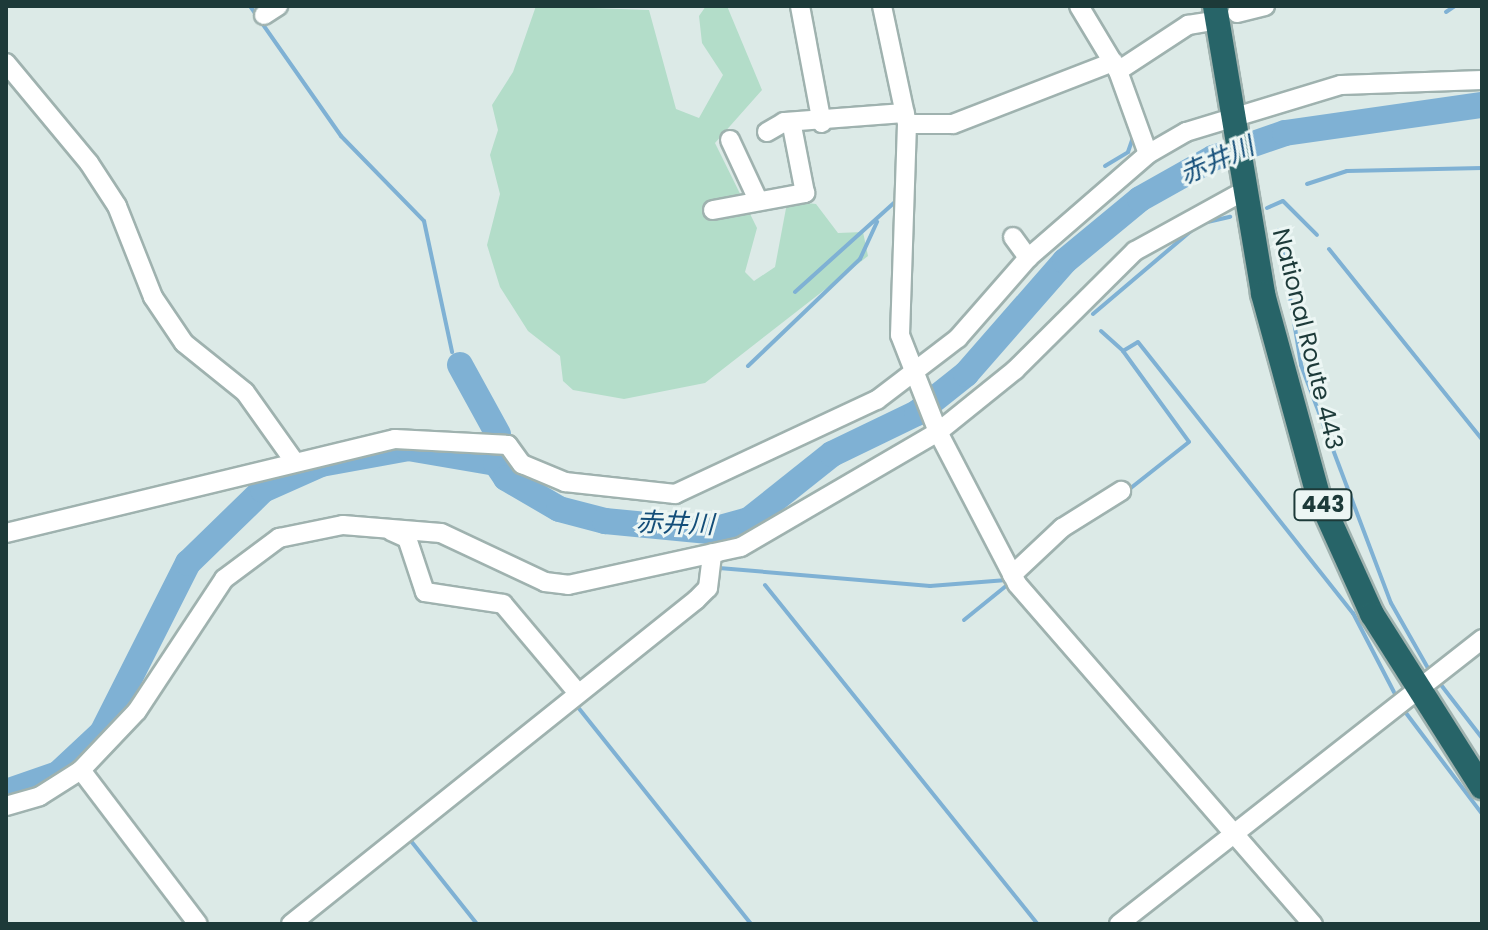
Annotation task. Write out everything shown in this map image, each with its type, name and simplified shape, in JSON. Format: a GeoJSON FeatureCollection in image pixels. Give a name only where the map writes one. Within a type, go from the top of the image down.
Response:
{"type":"FeatureCollection","features":[{"type":"Feature","properties":{"kind":"highway","name":"National Route 443"},"geometry":{"type":"LineString","coordinates":[[1210,14],[1232,114],[1266,308],[1318,495],[1416,691],[1482,787]]}},
{"type":"Feature","properties":{"kind":"street"},"geometry":{"type":"LineString","coordinates":[[800,6],[822,123]]}},
{"type":"Feature","properties":{"kind":"street"},"geometry":{"type":"LineString","coordinates":[[882,6],[906,118],[898,312],[915,378],[936,429],[1012,575],[1237,830],[1313,924]]}},
{"type":"Feature","properties":{"kind":"street"},"geometry":{"type":"LineString","coordinates":[[1079,6],[1116,66],[1148,154]]}},
{"type":"Feature","properties":{"kind":"street"},"geometry":{"type":"LineString","coordinates":[[767,132],[784,122],[792,126],[906,118],[953,124],[1116,66],[1210,14],[1260,7]]}},
{"type":"Feature","properties":{"kind":"street"},"geometry":{"type":"LineString","coordinates":[[6,63],[59,121],[110,195],[153,297],[184,343],[245,392],[294,461]]}},
{"type":"Feature","properties":{"kind":"street"},"geometry":{"type":"LineString","coordinates":[[6,533],[395,439],[508,445],[543,476],[655,497],[729,471],[877,400],[915,378],[958,338],[1028,258],[1148,154],[1232,114],[1341,85],[1482,80]]}},
{"type":"Feature","properties":{"kind":"street"},"geometry":{"type":"LineString","coordinates":[[713,210],[757,198],[805,193],[792,126]]}},
{"type":"Feature","properties":{"kind":"street"},"geometry":{"type":"LineString","coordinates":[[730,140],[757,198]]}},
{"type":"Feature","properties":{"kind":"street"},"geometry":{"type":"LineString","coordinates":[[6,806],[40,796],[81,770],[137,711],[239,565],[279,538],[310,528],[384,527],[441,533],[545,582],[568,585],[741,547],[936,429],[1015,370],[1135,251],[1246,190]]}},
{"type":"Feature","properties":{"kind":"street"},"geometry":{"type":"LineString","coordinates":[[1013,237],[1028,258]]}},
{"type":"Feature","properties":{"kind":"street"},"geometry":{"type":"LineString","coordinates":[[1012,575],[1062,528],[1121,491]]}},
{"type":"Feature","properties":{"kind":"street"},"geometry":{"type":"LineString","coordinates":[[384,527],[407,538],[425,592],[503,604],[577,692]]}},
{"type":"Feature","properties":{"kind":"street"},"geometry":{"type":"LineString","coordinates":[[291,924],[708,588],[712,553]]}},
{"type":"Feature","properties":{"kind":"street"},"geometry":{"type":"LineString","coordinates":[[1119,924],[1482,639]]}},
{"type":"Feature","properties":{"kind":"street"},"geometry":{"type":"LineString","coordinates":[[81,770],[198,924]]}},
{"type":"Feature","properties":{"kind":"green space"},"geometry":{"type":"Polygon","coordinates":[[[536,6],[649,10],[676,109],[699,118],[723,75],[702,43],[699,16],[706,6],[727,6],[762,90],[715,143],[757,228],[745,272],[754,281],[775,267],[787,203],[816,204],[838,233],[863,232],[868,256],[705,383],[624,399],[573,390],[563,381],[560,356],[528,331],[500,287],[487,245],[500,194],[490,155],[498,130],[492,105],[513,72],[536,6]]]}},
{"type":"Feature","properties":{"kind":"waterway"},"geometry":{"type":"LineString","coordinates":[[250,6],[341,136],[424,221],[452,352]]}},
{"type":"Feature","properties":{"kind":"waterway"},"geometry":{"type":"LineString","coordinates":[[1446,12],[1455,6]]}},
{"type":"Feature","properties":{"kind":"waterway","name":"赤井川"},"geometry":{"type":"LineString","coordinates":[[6,792],[58,774],[102,733],[188,563],[263,490],[321,464],[408,448],[496,463],[506,478],[559,509],[605,521],[709,531],[749,520],[832,454],[917,413],[966,374],[1065,261],[1140,199],[1213,158],[1285,133],[1482,105]]}},
{"type":"Feature","properties":{"kind":"waterway"},"geometry":{"type":"LineString","coordinates":[[1105,166],[1128,152],[1134,135]]}},
{"type":"Feature","properties":{"kind":"waterway"},"geometry":{"type":"LineString","coordinates":[[1307,184],[1347,171],[1482,168]]}},
{"type":"Feature","properties":{"kind":"waterway"},"geometry":{"type":"LineString","coordinates":[[795,292],[896,201]]}},
{"type":"Feature","properties":{"kind":"waterway"},"geometry":{"type":"LineString","coordinates":[[1267,208],[1283,201],[1317,235]]}},
{"type":"Feature","properties":{"kind":"waterway"},"geometry":{"type":"LineString","coordinates":[[1203,223],[1230,217]]}},
{"type":"Feature","properties":{"kind":"waterway"},"geometry":{"type":"LineString","coordinates":[[748,366],[860,259],[877,222]]}},
{"type":"Feature","properties":{"kind":"waterway"},"geometry":{"type":"LineString","coordinates":[[1093,314],[1192,230]]}},
{"type":"Feature","properties":{"kind":"waterway"},"geometry":{"type":"LineString","coordinates":[[1279,230],[1301,365],[1391,603],[1428,668]]}},
{"type":"Feature","properties":{"kind":"waterway"},"geometry":{"type":"LineString","coordinates":[[1329,249],[1482,439]]}},
{"type":"Feature","properties":{"kind":"waterway"},"geometry":{"type":"LineString","coordinates":[[1101,331],[1123,351],[1138,342],[1353,613],[1394,692]]}},
{"type":"Feature","properties":{"kind":"waterway"},"geometry":{"type":"LineString","coordinates":[[1123,351],[1189,442],[1127,491]]}},
{"type":"Feature","properties":{"kind":"waterway"},"geometry":{"type":"LineString","coordinates":[[460,365],[498,434]]}},
{"type":"Feature","properties":{"kind":"waterway"},"geometry":{"type":"LineString","coordinates":[[719,568],[930,586],[1007,580]]}},
{"type":"Feature","properties":{"kind":"waterway"},"geometry":{"type":"LineString","coordinates":[[765,585],[1038,924]]}},
{"type":"Feature","properties":{"kind":"waterway"},"geometry":{"type":"LineString","coordinates":[[964,620],[1006,586]]}},
{"type":"Feature","properties":{"kind":"waterway"},"geometry":{"type":"LineString","coordinates":[[1438,681],[1482,738]]}},
{"type":"Feature","properties":{"kind":"waterway"},"geometry":{"type":"LineString","coordinates":[[577,706],[751,924]]}},
{"type":"Feature","properties":{"kind":"waterway"},"geometry":{"type":"LineString","coordinates":[[1406,713],[1482,814]]}},
{"type":"Feature","properties":{"kind":"waterway"},"geometry":{"type":"LineString","coordinates":[[411,841],[477,924]]}}]}
